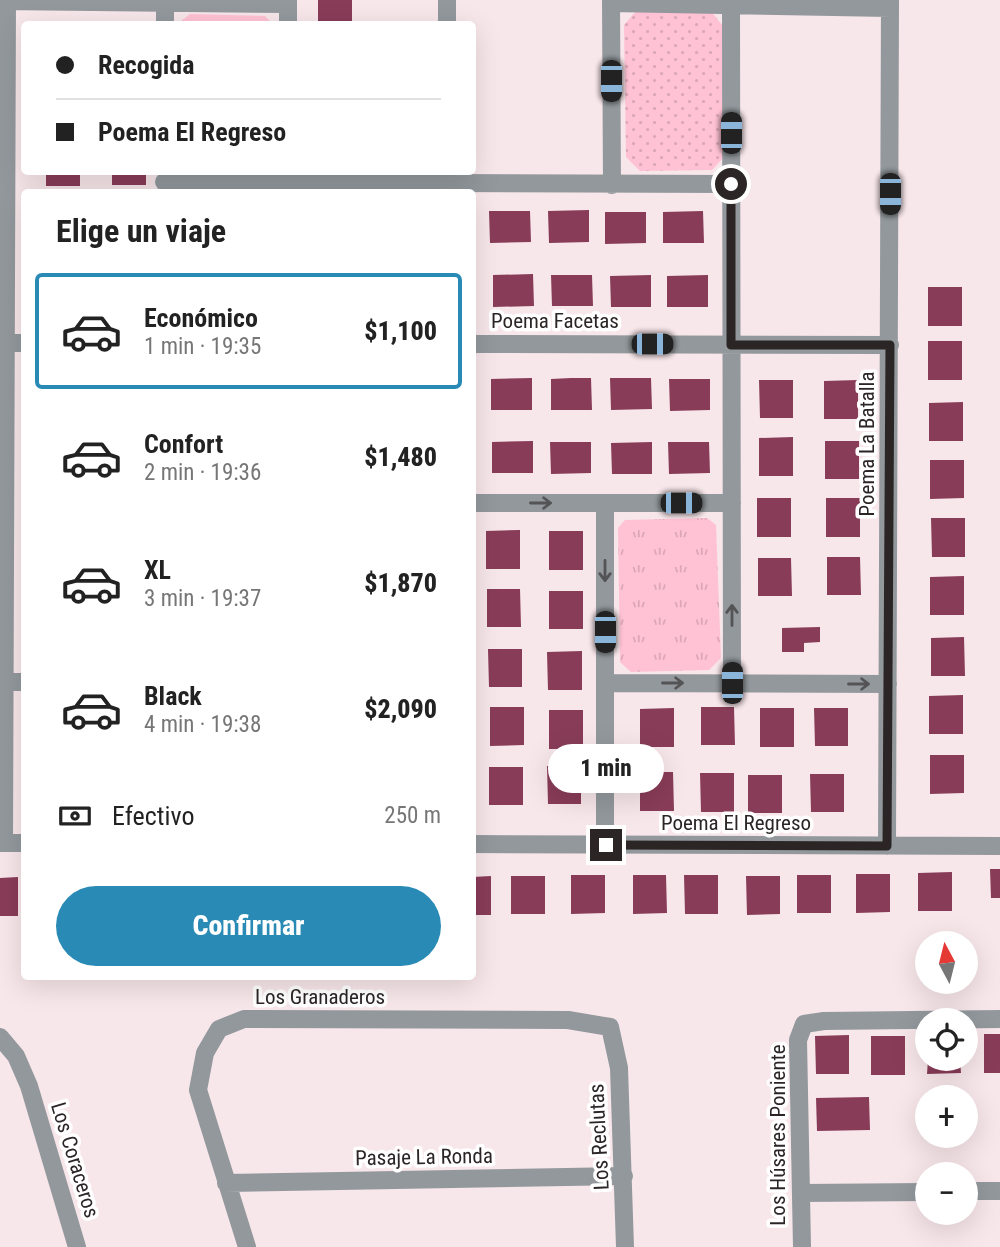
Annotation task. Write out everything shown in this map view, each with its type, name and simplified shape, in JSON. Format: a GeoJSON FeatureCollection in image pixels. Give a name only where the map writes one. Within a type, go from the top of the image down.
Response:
{"type":"FeatureCollection","features":[{"type":"Feature","properties":{"kind":"street"},"geometry":{"type":"LineString","coordinates":[[447,0],[447,21]]}},
{"type":"Feature","properties":{"kind":"street"},"geometry":{"type":"LineString","coordinates":[[21,843],[2,843],[4,1],[288,2],[288,21]]}},
{"type":"Feature","properties":{"kind":"street"},"geometry":{"type":"LineString","coordinates":[[612,185],[611,2],[731,5],[890,4]]}},
{"type":"Feature","properties":{"kind":"street"},"geometry":{"type":"LineString","coordinates":[[165,3],[165,21]]}},
{"type":"Feature","properties":{"kind":"street","name":"Poema La Batalla"},"geometry":{"type":"LineString","coordinates":[[887,846],[890,4]]}},
{"type":"Feature","properties":{"kind":"street"},"geometry":{"type":"LineString","coordinates":[[731,5],[732,683]]}},
{"type":"Feature","properties":{"kind":"street"},"geometry":{"type":"LineString","coordinates":[[164,182],[287,177],[448,183],[731,184]]}},
{"type":"Feature","properties":{"kind":"street"},"geometry":{"type":"LineString","coordinates":[[3,343],[21,343]]}},
{"type":"Feature","properties":{"kind":"street","name":"Poema Facetas"},"geometry":{"type":"LineString","coordinates":[[476,344],[890,345]]}},
{"type":"Feature","properties":{"kind":"street"},"geometry":{"type":"LineString","coordinates":[[476,503],[732,503]]}},
{"type":"Feature","properties":{"kind":"street"},"geometry":{"type":"LineString","coordinates":[[605,503],[606,845]]}},
{"type":"Feature","properties":{"kind":"street"},"geometry":{"type":"LineString","coordinates":[[2,682],[21,682]]}},
{"type":"Feature","properties":{"kind":"street"},"geometry":{"type":"LineString","coordinates":[[605,683],[888,684]]}},
{"type":"Feature","properties":{"kind":"street","name":"Poema El Regreso"},"geometry":{"type":"LineString","coordinates":[[476,844],[1000,846]]}},
{"type":"Feature","properties":{"kind":"street","name":"Los Granaderos"},"geometry":{"type":"LineString","coordinates":[[247,1247],[198,1090],[205,1053],[219,1029],[244,1019],[568,1020],[610,1027]]}},
{"type":"Feature","properties":{"kind":"street","name":"Los Húsares Poniente"},"geometry":{"type":"LineString","coordinates":[[802,1247],[798,1040],[804,1024],[824,1021],[1000,1019]]}},
{"type":"Feature","properties":{"kind":"street","name":"Los Reclutas"},"geometry":{"type":"LineString","coordinates":[[610,1027],[619,1068],[625,1247]]}},
{"type":"Feature","properties":{"kind":"street","name":"Los Coraceros"},"geometry":{"type":"LineString","coordinates":[[0,1037],[16,1056],[29,1086],[77,1247]]}},
{"type":"Feature","properties":{"kind":"street","name":"Pasaje La Ronda"},"geometry":{"type":"LineString","coordinates":[[226,1182],[624,1176]]}},
{"type":"Feature","properties":{"kind":"street"},"geometry":{"type":"LineString","coordinates":[[978,1191],[1000,1191]]}},
{"type":"Feature","properties":{"kind":"street"},"geometry":{"type":"LineString","coordinates":[[802,1193],[915,1192]]}},
{"type":"Feature","properties":{"kind":"green space"},"geometry":{"type":"Polygon","coordinates":[[[636,11],[711,11],[722,25],[724,157],[712,170],[640,171],[626,157],[624,25],[636,11]]]}},
{"type":"Feature","properties":{"kind":"green space"},"geometry":{"type":"Polygon","coordinates":[[[190,14],[265,16],[270,21],[181,21],[190,14]]]}},
{"type":"Feature","properties":{"kind":"green space"},"geometry":{"type":"Polygon","coordinates":[[[707,518],[716,525],[721,658],[709,670],[631,672],[620,662],[618,528],[625,520],[707,518]]]}},
{"type":"Feature","properties":{"kind":"building"},"geometry":{"type":"Polygon","coordinates":[[[318,0],[352,0],[352,21],[318,21],[318,0]]]}},
{"type":"Feature","properties":{"kind":"building"},"geometry":{"type":"Polygon","coordinates":[[[46,175],[80,175],[80,186],[46,186],[46,175]]]}},
{"type":"Feature","properties":{"kind":"building"},"geometry":{"type":"Polygon","coordinates":[[[112,175],[146,175],[146,185],[112,185],[112,175]]]}},
{"type":"Feature","properties":{"kind":"building"},"geometry":{"type":"Polygon","coordinates":[[[589,210],[589,242],[549,243],[548,211],[589,210]]]}},
{"type":"Feature","properties":{"kind":"building"},"geometry":{"type":"Polygon","coordinates":[[[489,211],[530,211],[531,242],[490,243],[489,211]]]}},
{"type":"Feature","properties":{"kind":"building"},"geometry":{"type":"Polygon","coordinates":[[[703,211],[704,243],[663,243],[663,212],[703,211]]]}},
{"type":"Feature","properties":{"kind":"building"},"geometry":{"type":"Polygon","coordinates":[[[605,212],[646,212],[646,243],[605,244],[605,212]]]}},
{"type":"Feature","properties":{"kind":"building"},"geometry":{"type":"Polygon","coordinates":[[[533,274],[534,306],[493,307],[493,275],[533,274]]]}},
{"type":"Feature","properties":{"kind":"building"},"geometry":{"type":"Polygon","coordinates":[[[551,275],[592,275],[593,306],[552,306],[551,275]]]}},
{"type":"Feature","properties":{"kind":"building"},"geometry":{"type":"Polygon","coordinates":[[[651,275],[651,307],[611,307],[610,276],[651,275]]]}},
{"type":"Feature","properties":{"kind":"building"},"geometry":{"type":"Polygon","coordinates":[[[708,275],[708,307],[667,307],[667,276],[708,275]]]}},
{"type":"Feature","properties":{"kind":"building"},"geometry":{"type":"Polygon","coordinates":[[[928,287],[962,287],[962,326],[928,326],[928,287]]]}},
{"type":"Feature","properties":{"kind":"building"},"geometry":{"type":"Polygon","coordinates":[[[928,341],[962,341],[962,380],[928,380],[928,341]]]}},
{"type":"Feature","properties":{"kind":"building"},"geometry":{"type":"Polygon","coordinates":[[[532,378],[532,410],[491,410],[491,379],[532,378]]]}},
{"type":"Feature","properties":{"kind":"building"},"geometry":{"type":"Polygon","coordinates":[[[591,378],[592,410],[551,410],[551,379],[591,378]]]}},
{"type":"Feature","properties":{"kind":"building"},"geometry":{"type":"Polygon","coordinates":[[[610,378],[651,378],[652,409],[611,410],[610,378]]]}},
{"type":"Feature","properties":{"kind":"building"},"geometry":{"type":"Polygon","coordinates":[[[669,379],[710,379],[710,410],[670,411],[669,379]]]}},
{"type":"Feature","properties":{"kind":"building"},"geometry":{"type":"Polygon","coordinates":[[[759,380],[793,380],[793,418],[760,418],[759,380]]]}},
{"type":"Feature","properties":{"kind":"building"},"geometry":{"type":"Polygon","coordinates":[[[858,380],[858,419],[824,419],[824,381],[858,380]]]}},
{"type":"Feature","properties":{"kind":"building"},"geometry":{"type":"Polygon","coordinates":[[[963,402],[963,441],[929,441],[929,403],[963,402]]]}},
{"type":"Feature","properties":{"kind":"building"},"geometry":{"type":"Polygon","coordinates":[[[793,437],[793,476],[759,476],[759,438],[793,437]]]}},
{"type":"Feature","properties":{"kind":"building"},"geometry":{"type":"Polygon","coordinates":[[[533,441],[533,473],[492,473],[492,442],[533,441]]]}},
{"type":"Feature","properties":{"kind":"building"},"geometry":{"type":"Polygon","coordinates":[[[825,441],[859,441],[859,479],[825,479],[825,441]]]}},
{"type":"Feature","properties":{"kind":"building"},"geometry":{"type":"Polygon","coordinates":[[[550,442],[591,442],[591,473],[551,474],[550,442]]]}},
{"type":"Feature","properties":{"kind":"building"},"geometry":{"type":"Polygon","coordinates":[[[652,442],[652,474],[612,474],[611,443],[652,442]]]}},
{"type":"Feature","properties":{"kind":"building"},"geometry":{"type":"Polygon","coordinates":[[[668,442],[709,442],[710,473],[669,474],[668,442]]]}},
{"type":"Feature","properties":{"kind":"building"},"geometry":{"type":"Polygon","coordinates":[[[930,460],[964,460],[964,498],[930,499],[930,460]]]}},
{"type":"Feature","properties":{"kind":"building"},"geometry":{"type":"Polygon","coordinates":[[[757,498],[791,498],[791,537],[757,537],[757,498]]]}},
{"type":"Feature","properties":{"kind":"building"},"geometry":{"type":"Polygon","coordinates":[[[826,498],[860,498],[860,537],[826,537],[826,498]]]}},
{"type":"Feature","properties":{"kind":"building"},"geometry":{"type":"Polygon","coordinates":[[[931,518],[965,518],[965,557],[932,557],[931,518]]]}},
{"type":"Feature","properties":{"kind":"building"},"geometry":{"type":"Polygon","coordinates":[[[520,530],[520,569],[486,569],[486,531],[520,530]]]}},
{"type":"Feature","properties":{"kind":"building"},"geometry":{"type":"Polygon","coordinates":[[[549,531],[583,531],[583,570],[549,570],[549,531]]]}},
{"type":"Feature","properties":{"kind":"building"},"geometry":{"type":"Polygon","coordinates":[[[827,557],[860,557],[861,595],[827,595],[827,557]]]}},
{"type":"Feature","properties":{"kind":"building"},"geometry":{"type":"Polygon","coordinates":[[[758,558],[791,558],[792,596],[758,596],[758,558]]]}},
{"type":"Feature","properties":{"kind":"building"},"geometry":{"type":"Polygon","coordinates":[[[964,576],[964,615],[930,615],[930,577],[964,576]]]}},
{"type":"Feature","properties":{"kind":"building"},"geometry":{"type":"Polygon","coordinates":[[[487,589],[520,589],[521,627],[487,627],[487,589]]]}},
{"type":"Feature","properties":{"kind":"building"},"geometry":{"type":"Polygon","coordinates":[[[549,591],[583,591],[583,629],[549,629],[549,591]]]}},
{"type":"Feature","properties":{"kind":"building"},"geometry":{"type":"Polygon","coordinates":[[[820,627],[820,642],[804,643],[804,652],[782,652],[782,628],[820,627]]]}},
{"type":"Feature","properties":{"kind":"building"},"geometry":{"type":"Polygon","coordinates":[[[964,637],[965,676],[931,676],[931,638],[964,637]]]}},
{"type":"Feature","properties":{"kind":"building"},"geometry":{"type":"Polygon","coordinates":[[[488,649],[522,649],[522,687],[489,687],[488,649]]]}},
{"type":"Feature","properties":{"kind":"building"},"geometry":{"type":"Polygon","coordinates":[[[582,651],[582,690],[548,690],[547,652],[582,651]]]}},
{"type":"Feature","properties":{"kind":"building"},"geometry":{"type":"Polygon","coordinates":[[[963,695],[963,734],[929,734],[929,696],[963,695]]]}},
{"type":"Feature","properties":{"kind":"building"},"geometry":{"type":"Polygon","coordinates":[[[490,707],[524,707],[524,745],[490,746],[490,707]]]}},
{"type":"Feature","properties":{"kind":"building"},"geometry":{"type":"Polygon","coordinates":[[[701,707],[734,707],[735,745],[701,745],[701,707]]]}},
{"type":"Feature","properties":{"kind":"building"},"geometry":{"type":"Polygon","coordinates":[[[674,708],[674,747],[640,747],[640,709],[674,708]]]}},
{"type":"Feature","properties":{"kind":"building"},"geometry":{"type":"Polygon","coordinates":[[[760,708],[794,708],[794,747],[760,747],[760,708]]]}},
{"type":"Feature","properties":{"kind":"building"},"geometry":{"type":"Polygon","coordinates":[[[814,708],[848,708],[848,746],[815,746],[814,708]]]}},
{"type":"Feature","properties":{"kind":"building"},"geometry":{"type":"Polygon","coordinates":[[[549,710],[583,710],[583,749],[549,749],[549,710]]]}},
{"type":"Feature","properties":{"kind":"building"},"geometry":{"type":"Polygon","coordinates":[[[930,755],[964,755],[964,793],[930,794],[930,755]]]}},
{"type":"Feature","properties":{"kind":"building"},"geometry":{"type":"Polygon","coordinates":[[[547,766],[581,766],[581,804],[548,804],[547,766]]]}},
{"type":"Feature","properties":{"kind":"building"},"geometry":{"type":"Polygon","coordinates":[[[489,767],[523,767],[523,805],[489,805],[489,767]]]}},
{"type":"Feature","properties":{"kind":"building"},"geometry":{"type":"Polygon","coordinates":[[[640,772],[673,772],[674,811],[640,811],[640,772]]]}},
{"type":"Feature","properties":{"kind":"building"},"geometry":{"type":"Polygon","coordinates":[[[700,773],[734,773],[734,812],[701,812],[700,773]]]}},
{"type":"Feature","properties":{"kind":"building"},"geometry":{"type":"Polygon","coordinates":[[[810,774],[844,774],[844,812],[811,812],[810,774]]]}},
{"type":"Feature","properties":{"kind":"building"},"geometry":{"type":"Polygon","coordinates":[[[748,775],[782,775],[782,813],[748,813],[748,775]]]}},
{"type":"Feature","properties":{"kind":"building"},"geometry":{"type":"Polygon","coordinates":[[[990,869],[1000,869],[1000,898],[991,898],[990,869]]]}},
{"type":"Feature","properties":{"kind":"building"},"geometry":{"type":"Polygon","coordinates":[[[952,872],[952,911],[918,911],[918,873],[952,872]]]}},
{"type":"Feature","properties":{"kind":"building"},"geometry":{"type":"Polygon","coordinates":[[[856,874],[890,874],[890,912],[856,913],[856,874]]]}},
{"type":"Feature","properties":{"kind":"building"},"geometry":{"type":"Polygon","coordinates":[[[571,875],[605,875],[605,913],[571,914],[571,875]]]}},
{"type":"Feature","properties":{"kind":"building"},"geometry":{"type":"Polygon","coordinates":[[[633,875],[666,875],[667,913],[633,914],[633,875]]]}},
{"type":"Feature","properties":{"kind":"building"},"geometry":{"type":"Polygon","coordinates":[[[684,875],[718,875],[718,914],[685,914],[684,875]]]}},
{"type":"Feature","properties":{"kind":"building"},"geometry":{"type":"Polygon","coordinates":[[[797,875],[831,875],[831,913],[797,913],[797,875]]]}},
{"type":"Feature","properties":{"kind":"building"},"geometry":{"type":"Polygon","coordinates":[[[491,876],[491,915],[476,915],[476,877],[491,876]]]}},
{"type":"Feature","properties":{"kind":"building"},"geometry":{"type":"Polygon","coordinates":[[[511,876],[545,876],[545,914],[511,914],[511,876]]]}},
{"type":"Feature","properties":{"kind":"building"},"geometry":{"type":"Polygon","coordinates":[[[746,876],[780,876],[780,914],[747,915],[746,876]]]}},
{"type":"Feature","properties":{"kind":"building"},"geometry":{"type":"Polygon","coordinates":[[[18,877],[18,916],[0,916],[0,878],[18,877]]]}},
{"type":"Feature","properties":{"kind":"building"},"geometry":{"type":"Polygon","coordinates":[[[984,1034],[1000,1034],[1000,1073],[984,1073],[984,1034]]]}},
{"type":"Feature","properties":{"kind":"building"},"geometry":{"type":"Polygon","coordinates":[[[849,1035],[849,1074],[816,1074],[815,1036],[849,1035]]]}},
{"type":"Feature","properties":{"kind":"building"},"geometry":{"type":"Polygon","coordinates":[[[871,1036],[905,1036],[905,1075],[871,1075],[871,1036]]]}},
{"type":"Feature","properties":{"kind":"building"},"geometry":{"type":"Polygon","coordinates":[[[927,1071],[961,1073],[927,1074],[927,1071]]]}},
{"type":"Feature","properties":{"kind":"building"},"geometry":{"type":"Polygon","coordinates":[[[869,1097],[870,1130],[817,1131],[816,1098],[869,1097]]]}},
{"type":"Feature","properties":{"kind":"route"},"geometry":{"type":"LineString","coordinates":[[606,845],[887,846],[890,345],[731,345],[731,184]]}}]}
